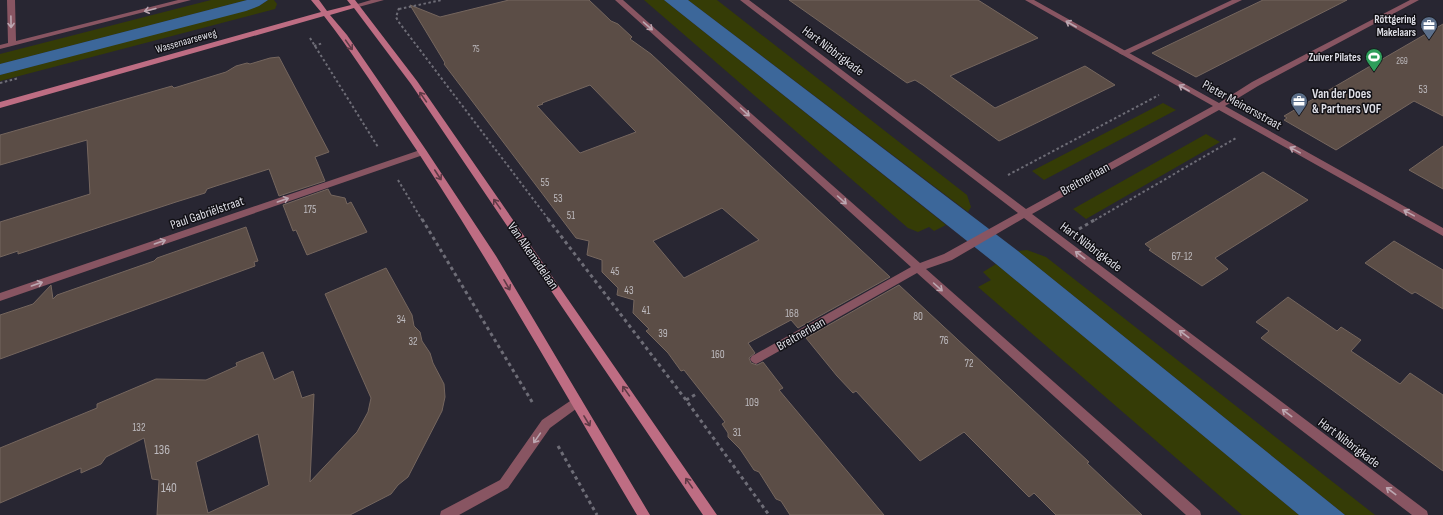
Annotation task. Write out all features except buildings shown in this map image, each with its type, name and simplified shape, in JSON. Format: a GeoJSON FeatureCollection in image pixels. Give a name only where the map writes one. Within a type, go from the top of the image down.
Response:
{"type":"FeatureCollection","features":[{"type":"Feature","properties":{"kind":"main road"},"geometry":{"type":"LineString","coordinates":[[315,0],[326,13],[423,152],[492,259],[644,515]]}},
{"type":"Feature","properties":{"kind":"main road","name":"Wassenaarseweg"},"geometry":{"type":"LineString","coordinates":[[0,105],[326,13],[353,3]]}},
{"type":"Feature","properties":{"kind":"main road","name":"Van Alkemadelaan"},"geometry":{"type":"LineString","coordinates":[[353,3],[414,83],[712,515]]}},
{"type":"Feature","properties":{"kind":"street"},"geometry":{"type":"LineString","coordinates":[[11,0],[12,44]]}},
{"type":"Feature","properties":{"kind":"street"},"geometry":{"type":"LineString","coordinates":[[0,47],[187,0]]}},
{"type":"Feature","properties":{"kind":"street","name":"Wassenaarseweg"},"geometry":{"type":"LineString","coordinates":[[353,3],[380,0]]}},
{"type":"Feature","properties":{"kind":"street"},"geometry":{"type":"LineString","coordinates":[[619,0],[916,268],[1195,515]]}},
{"type":"Feature","properties":{"kind":"street","name":"Hart Nibbrigkade"},"geometry":{"type":"LineString","coordinates":[[744,0],[1422,515]]}},
{"type":"Feature","properties":{"kind":"street","name":"Pieter Meinersstraat"},"geometry":{"type":"LineString","coordinates":[[1029,0],[1443,232]]}},
{"type":"Feature","properties":{"kind":"street"},"geometry":{"type":"LineString","coordinates":[[1123,53],[1238,0]]}},
{"type":"Feature","properties":{"kind":"street","name":"Breitnerlaan"},"geometry":{"type":"LineString","coordinates":[[756,360],[916,268],[948,256],[1218,107],[1255,84],[1415,0]]}},
{"type":"Feature","properties":{"kind":"street","name":"Paul Gabriëlstraat"},"geometry":{"type":"LineString","coordinates":[[0,297],[423,152]]}},
{"type":"Feature","properties":{"kind":"street"},"geometry":{"type":"LineString","coordinates":[[446,515],[504,484],[546,424],[576,402]]}},
{"type":"Feature","properties":{"kind":"path"},"geometry":{"type":"LineString","coordinates":[[399,9],[442,0]]}},
{"type":"Feature","properties":{"kind":"path"},"geometry":{"type":"LineString","coordinates":[[397,5],[399,9],[396,17],[398,21],[686,400],[769,515]]}},
{"type":"Feature","properties":{"kind":"path"},"geometry":{"type":"LineString","coordinates":[[293,22],[301,35],[309,37],[389,164],[546,424],[597,515]]}},
{"type":"Feature","properties":{"kind":"path"},"geometry":{"type":"LineString","coordinates":[[988,186],[1179,85]]}},
{"type":"Feature","properties":{"kind":"path"},"geometry":{"type":"LineString","coordinates":[[1060,240],[1255,128]]}},
{"type":"Feature","properties":{"kind":"path"},"geometry":{"type":"LineString","coordinates":[[686,400],[698,393]]}},
{"type":"Feature","properties":{"kind":"green space"},"geometry":{"type":"Polygon","coordinates":[[[211,0],[247,0],[0,64],[0,54],[211,0]]]}},
{"type":"Feature","properties":{"kind":"green space"},"geometry":{"type":"Polygon","coordinates":[[[268,0],[274,0],[277,4],[275,9],[0,81],[0,75],[259,6],[268,0]]]}},
{"type":"Feature","properties":{"kind":"green space"},"geometry":{"type":"Polygon","coordinates":[[[644,0],[664,0],[946,225],[934,231],[929,227],[918,232],[908,228],[644,0]]]}},
{"type":"Feature","properties":{"kind":"green space"},"geometry":{"type":"Polygon","coordinates":[[[688,0],[717,0],[967,195],[971,207],[968,212],[688,0]]]}},
{"type":"Feature","properties":{"kind":"green space"},"geometry":{"type":"Polygon","coordinates":[[[1163,103],[1176,110],[1044,180],[1032,171],[1163,103]]]}},
{"type":"Feature","properties":{"kind":"green space"},"geometry":{"type":"Polygon","coordinates":[[[1206,134],[1220,142],[1086,219],[1073,209],[1206,134]]]}},
{"type":"Feature","properties":{"kind":"green space"},"geometry":{"type":"Polygon","coordinates":[[[1027,250],[1046,257],[1375,515],[1345,515],[1018,251],[1027,250]]]}},
{"type":"Feature","properties":{"kind":"green space"},"geometry":{"type":"Polygon","coordinates":[[[996,264],[1299,515],[1242,515],[978,287],[991,280],[983,272],[996,264]]]}},
{"type":"Feature","properties":{"kind":"water"},"geometry":{"type":"Polygon","coordinates":[[[247,0],[268,0],[259,6],[246,11],[0,75],[0,64],[247,0]]]}},
{"type":"Feature","properties":{"kind":"water"},"geometry":{"type":"Polygon","coordinates":[[[664,0],[688,0],[1018,251],[1345,515],[1299,515],[996,264],[664,0]]]}},
{"type":"Feature","properties":{"kind":"place","name":"Röttgering Makelaars"},"geometry":{"type":"Point","coordinates":[1429,40]}},
{"type":"Feature","properties":{"kind":"place","name":"Zuiver Pilates"},"geometry":{"type":"Point","coordinates":[1374,72]}},
{"type":"Feature","properties":{"kind":"place","name":"Van der Does & Partners VOF"},"geometry":{"type":"Point","coordinates":[1299,116]}}]}
